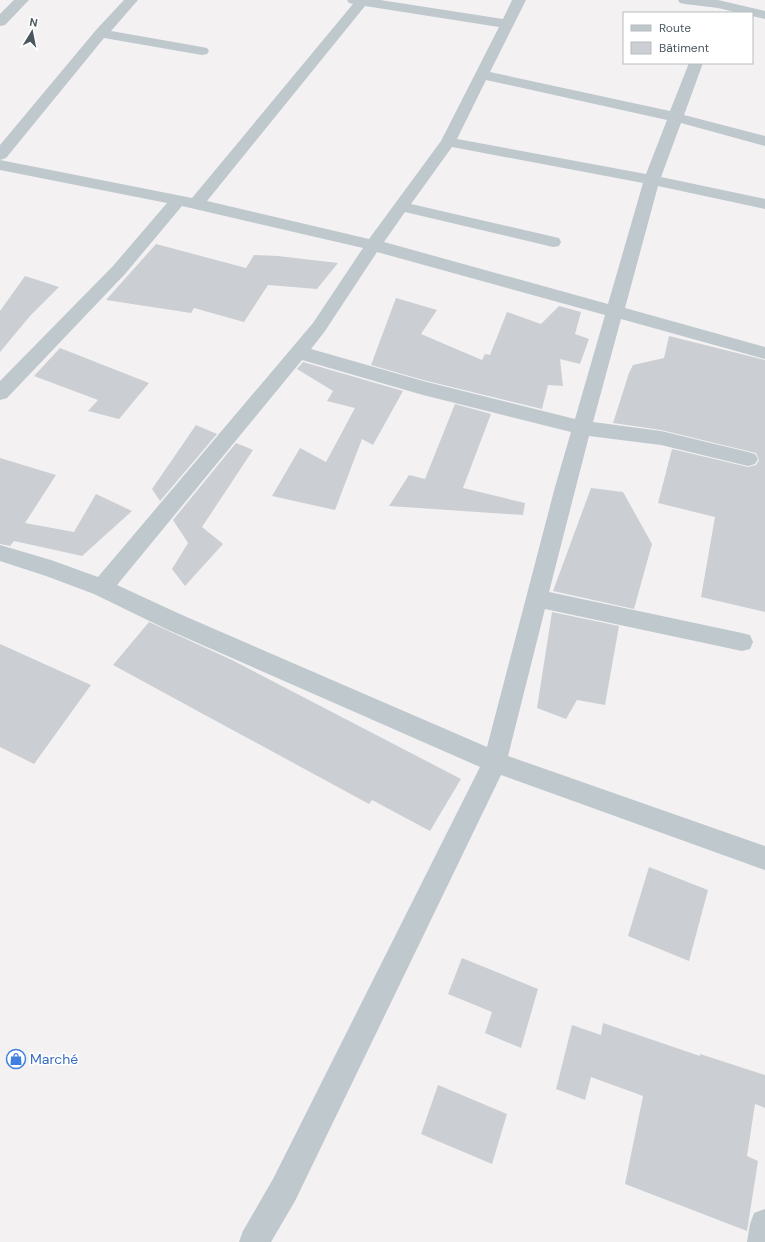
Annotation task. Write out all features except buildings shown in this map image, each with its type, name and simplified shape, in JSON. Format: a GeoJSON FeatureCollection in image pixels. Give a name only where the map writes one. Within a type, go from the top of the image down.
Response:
{"type":"FeatureCollection","features":[{"type":"Feature","properties":{"kind":"street"},"geometry":{"type":"LineString","coordinates":[[0,22],[22,0]]}},
{"type":"Feature","properties":{"kind":"street"},"geometry":{"type":"LineString","coordinates":[[0,155],[101,33],[131,0]]}},
{"type":"Feature","properties":{"kind":"street"},"geometry":{"type":"LineString","coordinates":[[102,588],[319,327],[400,206],[448,142],[483,75],[519,0]]}},
{"type":"Feature","properties":{"kind":"street"},"geometry":{"type":"LineString","coordinates":[[685,0],[749,12]]}},
{"type":"Feature","properties":{"kind":"street"},"geometry":{"type":"LineString","coordinates":[[196,204],[358,1],[507,24]]}},
{"type":"Feature","properties":{"kind":"street"},"geometry":{"type":"LineString","coordinates":[[753,13],[765,15]]}},
{"type":"Feature","properties":{"kind":"street"},"geometry":{"type":"LineString","coordinates":[[101,33],[202,51]]}},
{"type":"Feature","properties":{"kind":"street"},"geometry":{"type":"LineString","coordinates":[[254,1242],[284,1190],[495,762],[537,598],[614,312],[652,180],[696,64]]}},
{"type":"Feature","properties":{"kind":"street"},"geometry":{"type":"LineString","coordinates":[[483,75],[676,117],[765,141]]}},
{"type":"Feature","properties":{"kind":"street"},"geometry":{"type":"LineString","coordinates":[[448,142],[652,180],[765,204]]}},
{"type":"Feature","properties":{"kind":"street"},"geometry":{"type":"LineString","coordinates":[[0,165],[196,204],[373,245],[765,353]]}},
{"type":"Feature","properties":{"kind":"street"},"geometry":{"type":"LineString","coordinates":[[0,393],[119,270],[178,201]]}},
{"type":"Feature","properties":{"kind":"street"},"geometry":{"type":"LineString","coordinates":[[400,206],[554,242]]}},
{"type":"Feature","properties":{"kind":"street"},"geometry":{"type":"LineString","coordinates":[[298,352],[423,388],[582,428],[660,438],[748,459]]}},
{"type":"Feature","properties":{"kind":"street"},"geometry":{"type":"LineString","coordinates":[[0,553],[51,569],[102,588],[174,622],[495,762],[765,858]]}},
{"type":"Feature","properties":{"kind":"street"},"geometry":{"type":"LineString","coordinates":[[537,598],[742,642]]}},
{"type":"Feature","properties":{"kind":"street"},"geometry":{"type":"LineString","coordinates":[[762,1242],[765,1224]]}},
{"type":"Feature","properties":{"kind":"place","name":"Marché"},"geometry":{"type":"Point","coordinates":[16,1059]}}]}
